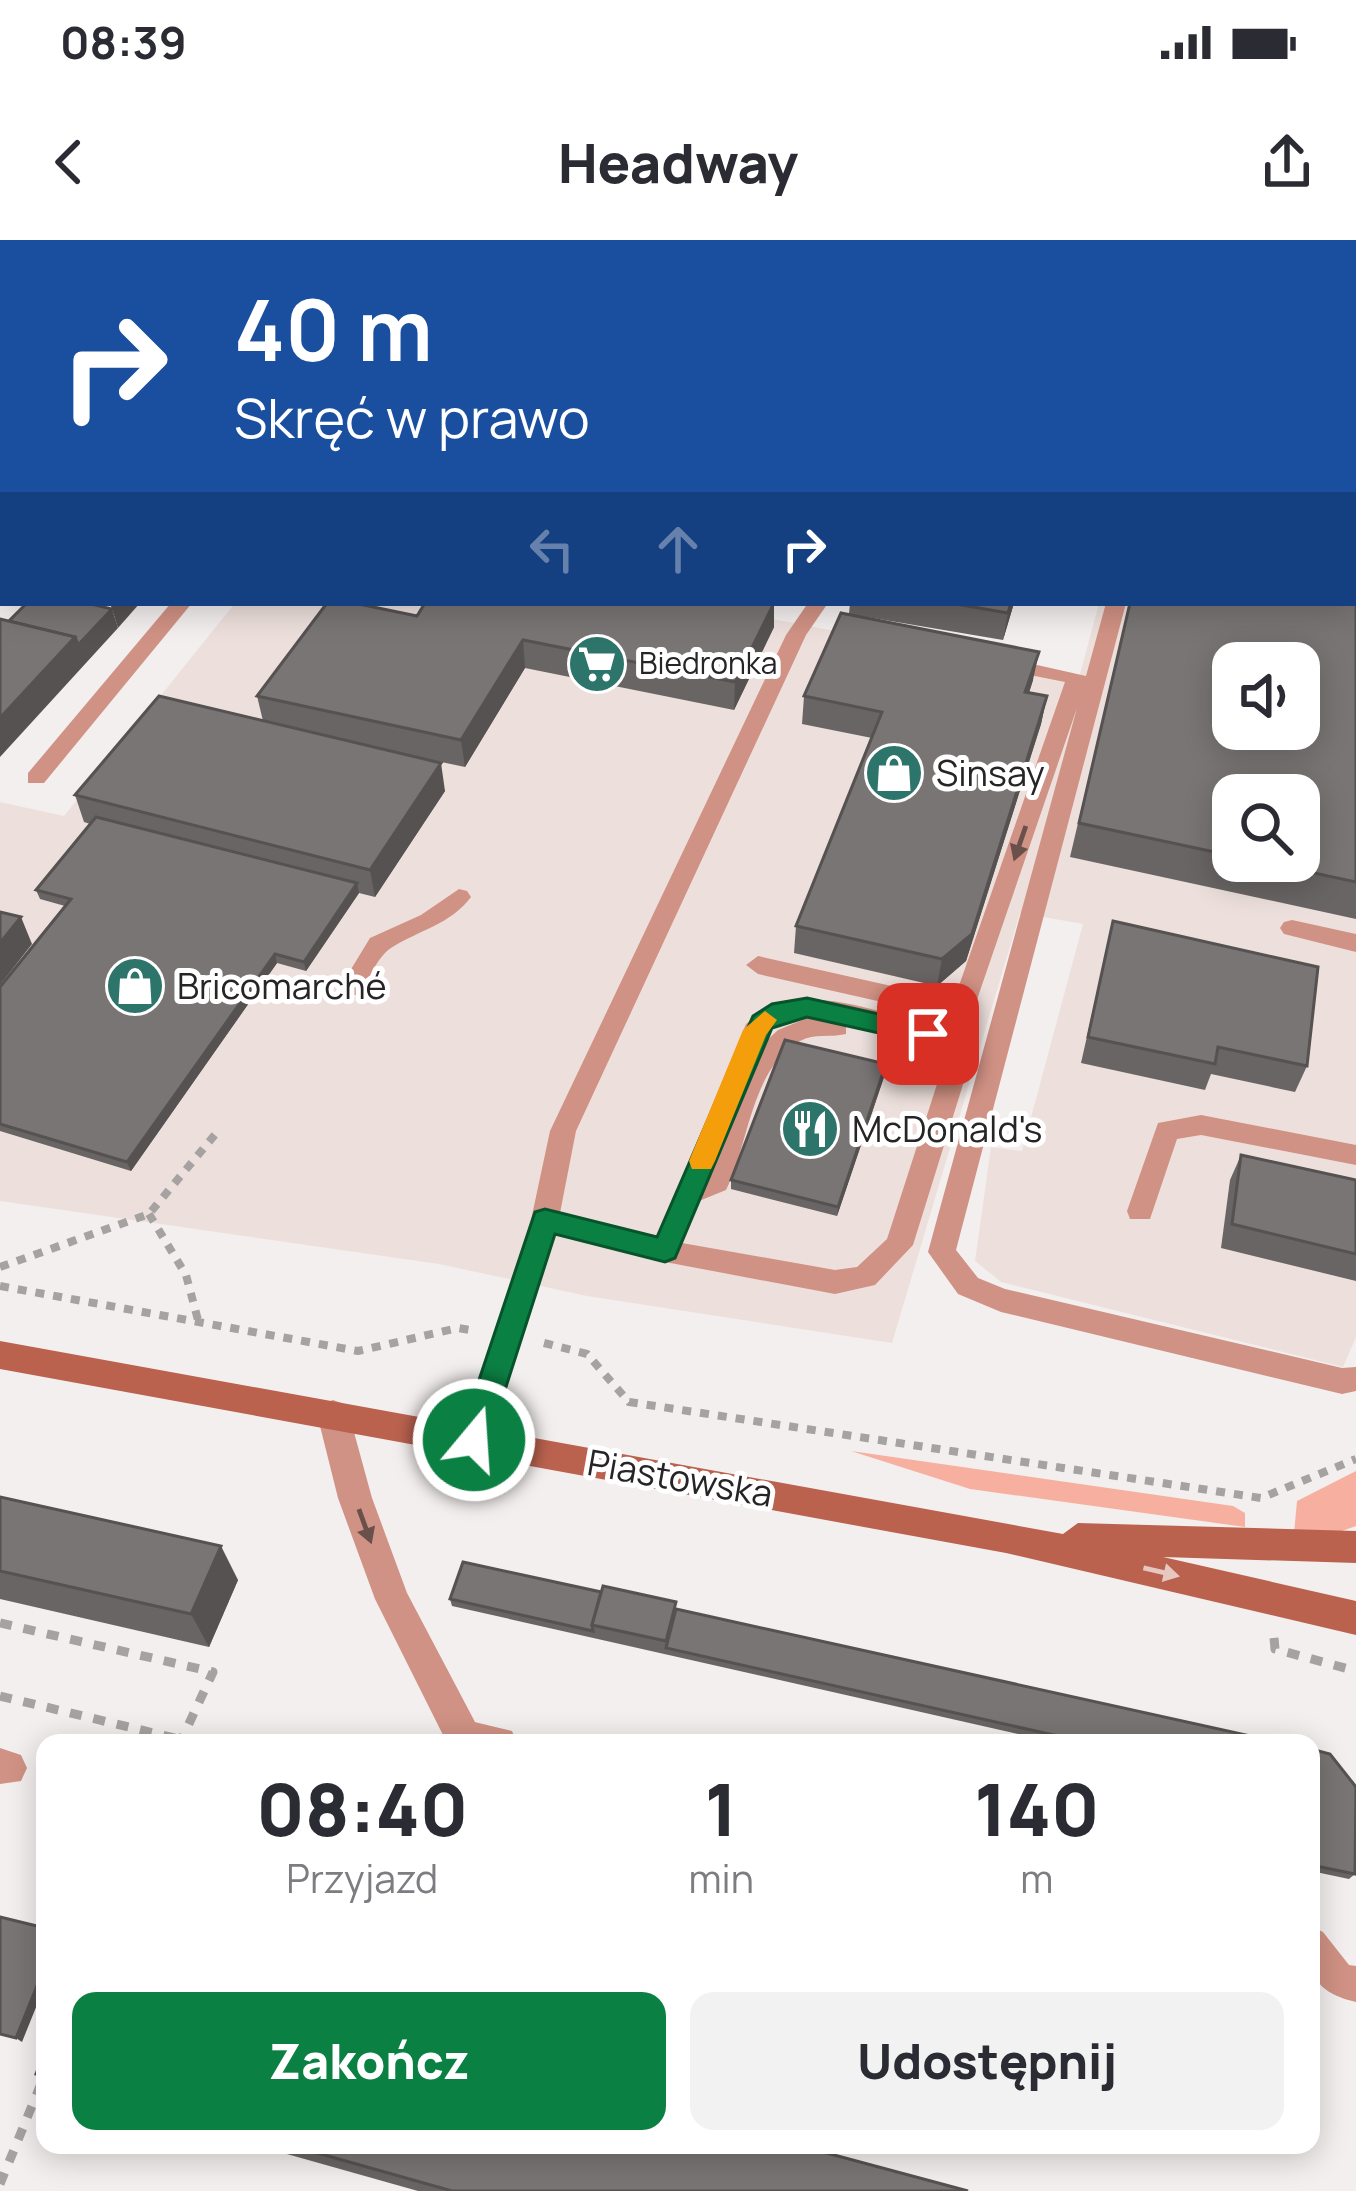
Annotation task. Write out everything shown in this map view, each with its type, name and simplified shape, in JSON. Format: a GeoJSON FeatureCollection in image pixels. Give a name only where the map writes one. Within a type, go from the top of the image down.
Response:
{"type":"FeatureCollection","features":[{"type":"Feature","properties":{"kind":"street","name":"Piastowska"},"geometry":{"type":"LineString","coordinates":[[0,1355],[1006,1537],[1356,1618]]}},
{"type":"Feature","properties":{"kind":"street"},"geometry":{"type":"LineString","coordinates":[[333,1414],[355,1498],[392,1599],[461,1734]]}},
{"type":"Feature","properties":{"kind":"street","name":"Piastowska"},"geometry":{"type":"LineString","coordinates":[[1006,1537],[1356,1547]]}},
{"type":"Feature","properties":{"kind":"lane"},"geometry":{"type":"LineString","coordinates":[[36,778],[179,606]]}},
{"type":"Feature","properties":{"kind":"lane"},"geometry":{"type":"LineString","coordinates":[[1115,606],[942,1252],[968,1286],[1001,1300],[1356,1379]]}},
{"type":"Feature","properties":{"kind":"lane"},"geometry":{"type":"LineString","coordinates":[[474,1440],[545,1220],[563,1131],[816,618]]}},
{"type":"Feature","properties":{"kind":"lane"},"geometry":{"type":"LineString","coordinates":[[758,965],[962,1011],[1077,678],[986,660]]}},
{"type":"Feature","properties":{"kind":"lane"},"geometry":{"type":"LineString","coordinates":[[352,989],[378,944],[429,921],[459,897]]}},
{"type":"Feature","properties":{"kind":"lane"},"geometry":{"type":"LineString","coordinates":[[1292,928],[1356,943]]}},
{"type":"Feature","properties":{"kind":"lane"},"geometry":{"type":"LineString","coordinates":[[545,1220],[665,1250],[835,1282],[877,1270],[899,1245],[952,1078],[949,1056],[928,1034],[820,1009],[781,1011],[755,1030],[665,1250]]}},
{"type":"Feature","properties":{"kind":"lane"},"geometry":{"type":"LineString","coordinates":[[1140,1211],[1167,1130],[1176,1127],[1201,1125],[1356,1155]]}},
{"type":"Feature","properties":{"kind":"lane"},"geometry":{"type":"LineString","coordinates":[[1320,1956],[1339,1980],[1356,1984]]}},
{"type":"Feature","properties":{"kind":"path"},"geometry":{"type":"LineString","coordinates":[[0,1267],[149,1214],[218,1131]]}},
{"type":"Feature","properties":{"kind":"path"},"geometry":{"type":"LineString","coordinates":[[149,1214],[186,1275],[199,1320]]}},
{"type":"Feature","properties":{"kind":"path"},"geometry":{"type":"LineString","coordinates":[[0,1286],[358,1351],[458,1328]]}},
{"type":"Feature","properties":{"kind":"path"},"geometry":{"type":"LineString","coordinates":[[554,1345],[587,1354],[629,1402],[1261,1498],[1356,1459]]}},
{"type":"Feature","properties":{"kind":"path"},"geometry":{"type":"LineString","coordinates":[[0,1623],[213,1672],[184,1734]]}},
{"type":"Feature","properties":{"kind":"path"},"geometry":{"type":"LineString","coordinates":[[1275,1649],[1356,1671]]}},
{"type":"Feature","properties":{"kind":"path"},"geometry":{"type":"LineString","coordinates":[[0,1696],[153,1734]]}},
{"type":"Feature","properties":{"kind":"path"},"geometry":{"type":"LineString","coordinates":[[0,2184],[36,2096]]}},
{"type":"Feature","properties":{"kind":"shaded area"},"geometry":{"type":"Polygon","coordinates":[[[233,606],[705,606],[1079,678],[1098,606],[1356,606],[1356,1337],[1343,1367],[1001,1282],[975,1261],[991,1147],[1022,1151],[1083,924],[1020,913],[892,1343],[587,1296],[439,1264],[0,1201],[0,802],[64,816],[233,606]]]}},
{"type":"Feature","properties":{"kind":"shaded area"},"geometry":{"type":"Polygon","coordinates":[[[851,1451],[1233,1506],[1245,1513],[1245,1527],[970,1489],[851,1451]]]}},
{"type":"Feature","properties":{"kind":"shaded area"},"geometry":{"type":"Polygon","coordinates":[[[1356,1471],[1356,1526],[1336,1533],[1294,1533],[1297,1501],[1356,1471]]]}},
{"type":"Feature","properties":{"kind":"building"},"geometry":{"type":"Polygon","coordinates":[[[24,606],[112,609],[78,645],[75,637],[9,621],[24,606]]]}},
{"type":"Feature","properties":{"kind":"building"},"geometry":{"type":"Polygon","coordinates":[[[325,606],[369,606],[417,616],[423,606],[773,606],[735,682],[523,640],[461,740],[257,696],[325,606]]]}},
{"type":"Feature","properties":{"kind":"building"},"geometry":{"type":"Polygon","coordinates":[[[967,606],[1010,606],[1008,613],[967,606]]]}},
{"type":"Feature","properties":{"kind":"building"},"geometry":{"type":"Polygon","coordinates":[[[1129,606],[1356,606],[1356,882],[1320,874],[1320,774],[1212,774],[1212,852],[1079,823],[1129,606]]]}},
{"type":"Feature","properties":{"kind":"building"},"geometry":{"type":"Polygon","coordinates":[[[841,613],[1039,652],[1025,692],[1047,696],[972,934],[942,959],[796,926],[882,712],[804,696],[841,613]]]}},
{"type":"Feature","properties":{"kind":"building"},"geometry":{"type":"Polygon","coordinates":[[[0,619],[75,637],[0,718],[0,619]]]}},
{"type":"Feature","properties":{"kind":"building"},"geometry":{"type":"Polygon","coordinates":[[[159,696],[441,763],[370,870],[75,795],[159,696]]]}},
{"type":"Feature","properties":{"kind":"building","name":"Bricomarché"},"geometry":{"type":"Polygon","coordinates":[[[96,817],[357,883],[304,962],[275,954],[127,1162],[0,1124],[0,987],[71,899],[36,890],[96,817]]]}},
{"type":"Feature","properties":{"kind":"building"},"geometry":{"type":"Polygon","coordinates":[[[0,912],[21,917],[0,943],[0,912]]]}},
{"type":"Feature","properties":{"kind":"building"},"geometry":{"type":"Polygon","coordinates":[[[1113,921],[1318,967],[1307,1066],[1218,1047],[1215,1064],[1088,1037],[1113,921]]]}},
{"type":"Feature","properties":{"kind":"building","name":"McDonald's"},"geometry":{"type":"Polygon","coordinates":[[[785,1040],[886,1064],[838,1207],[731,1180],[785,1040]]]}},
{"type":"Feature","properties":{"kind":"building"},"geometry":{"type":"Polygon","coordinates":[[[1241,1155],[1356,1180],[1356,1254],[1232,1224],[1241,1155]]]}},
{"type":"Feature","properties":{"kind":"building"},"geometry":{"type":"Polygon","coordinates":[[[0,1497],[221,1546],[191,1614],[0,1571],[0,1497]]]}},
{"type":"Feature","properties":{"kind":"building"},"geometry":{"type":"Polygon","coordinates":[[[463,1562],[601,1592],[593,1631],[450,1599],[463,1562]]]}},
{"type":"Feature","properties":{"kind":"building"},"geometry":{"type":"Polygon","coordinates":[[[603,1586],[676,1602],[666,1641],[592,1625],[603,1586]]]}},
{"type":"Feature","properties":{"kind":"building"},"geometry":{"type":"Polygon","coordinates":[[[676,1609],[1241,1734],[1049,1734],[666,1648],[676,1609]]]}},
{"type":"Feature","properties":{"kind":"building"},"geometry":{"type":"Polygon","coordinates":[[[1320,1751],[1330,1754],[1356,1787],[1355,1874],[1320,1867],[1320,1751]]]}},
{"type":"Feature","properties":{"kind":"building"},"geometry":{"type":"Polygon","coordinates":[[[0,1917],[36,1926],[36,1988],[16,2038],[0,2034],[0,1917]]]}},
{"type":"Feature","properties":{"kind":"building"},"geometry":{"type":"Polygon","coordinates":[[[321,2154],[830,2154],[968,2191],[452,2191],[321,2154]]]}},
{"type":"Feature","properties":{"kind":"slow traffic"},"geometry":{"type":"LineString","coordinates":[[702,1161],[755,1030],[765,1020]]}},
{"type":"Feature","properties":{"kind":"place","name":"Biedronka"},"geometry":{"type":"Point","coordinates":[597,664]}},
{"type":"Feature","properties":{"kind":"place","name":"Sinsay"},"geometry":{"type":"Point","coordinates":[894,773]}},
{"type":"Feature","properties":{"kind":"place","name":"Bricomarché"},"geometry":{"type":"Point","coordinates":[135,986]}},
{"type":"Feature","properties":{"kind":"place","name":"McDonald's"},"geometry":{"type":"Point","coordinates":[810,1129]}},
{"type":"Feature","properties":{"kind":"route"},"geometry":{"type":"LineString","coordinates":[[474,1440],[545,1220],[665,1250],[762,1022],[781,1011],[807,1007],[928,1034]]}}]}
